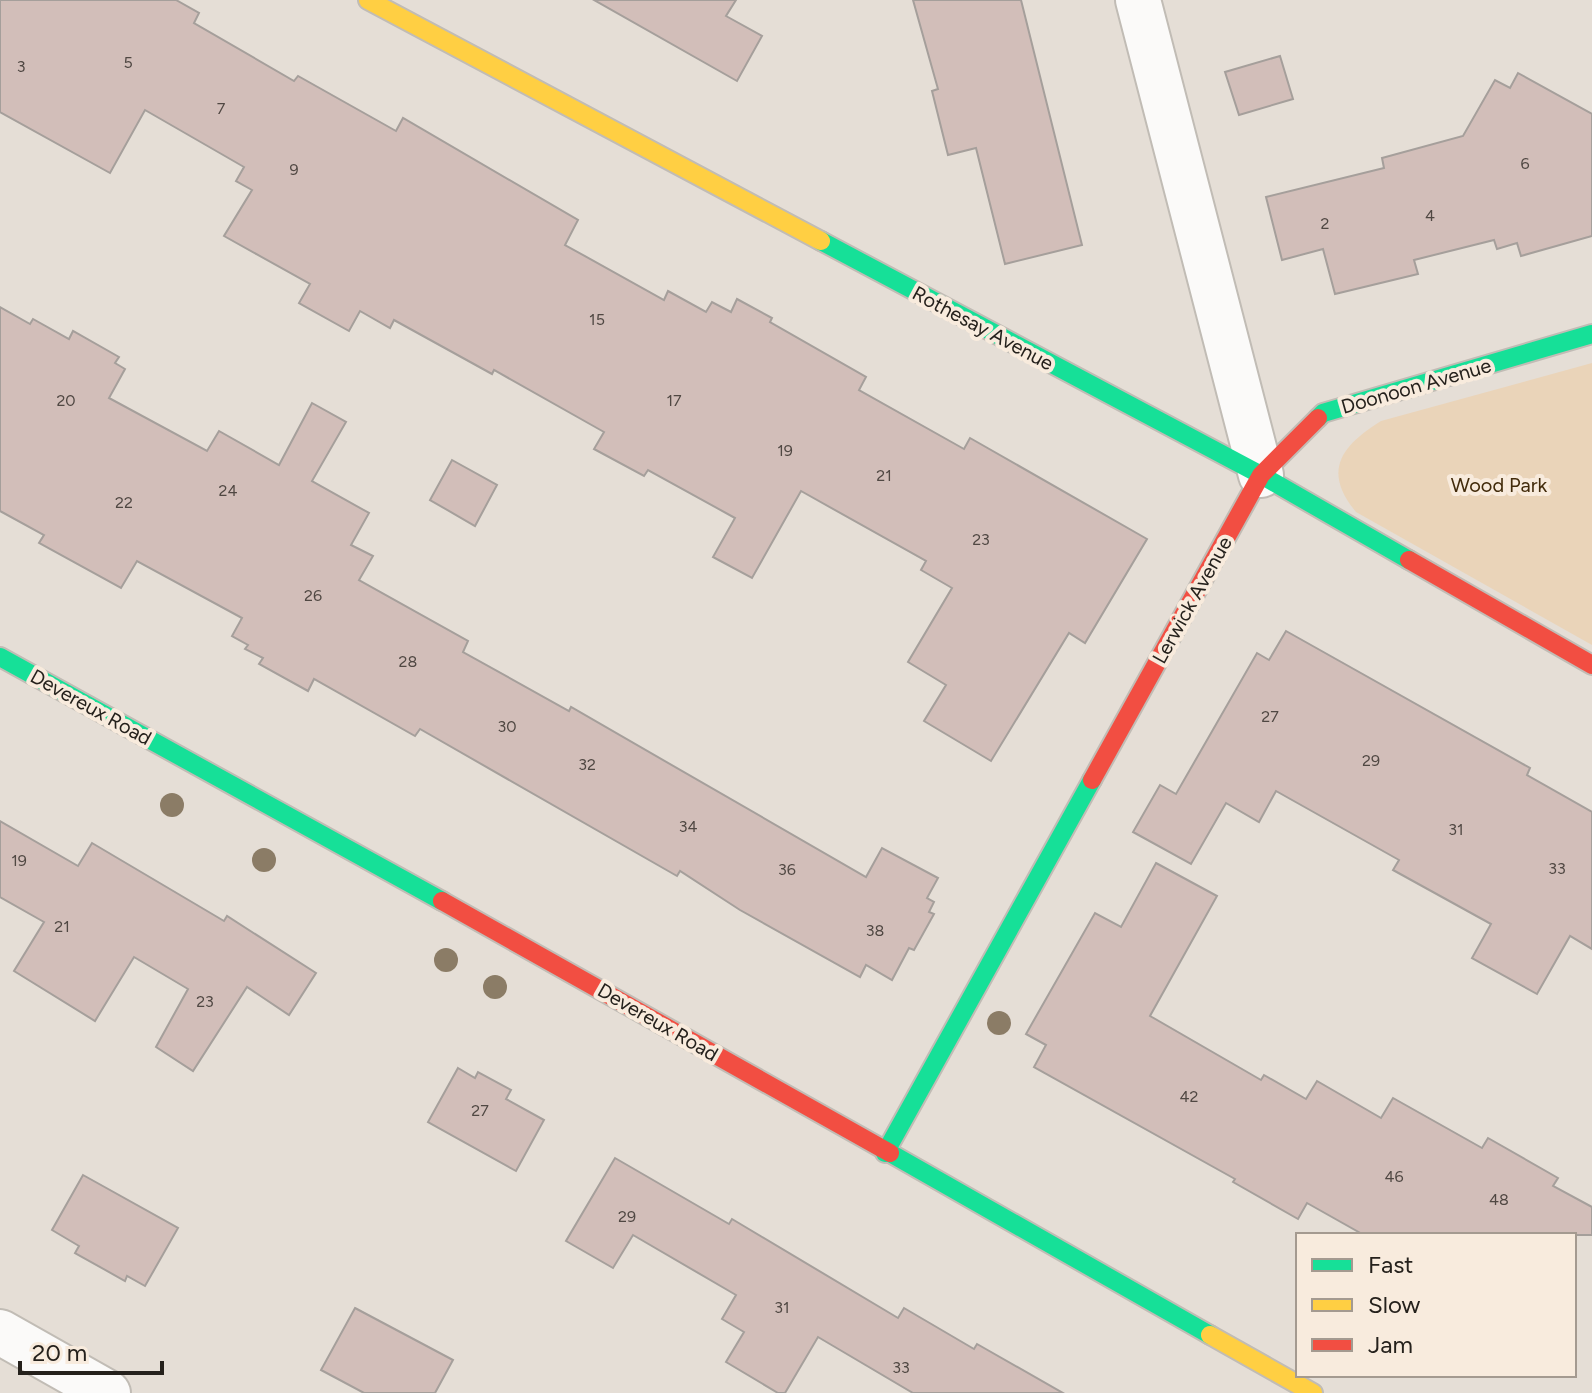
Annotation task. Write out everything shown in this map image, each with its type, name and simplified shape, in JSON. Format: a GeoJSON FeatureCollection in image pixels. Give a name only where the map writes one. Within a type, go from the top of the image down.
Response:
{"type":"FeatureCollection","features":[{"type":"Feature","properties":{"kind":"street","name":"Rothesay Avenue"},"geometry":{"type":"LineString","coordinates":[[368,0],[1261,475],[1592,665]]}},
{"type":"Feature","properties":{"kind":"street"},"geometry":{"type":"LineString","coordinates":[[1138,0],[1261,475]]}},
{"type":"Feature","properties":{"kind":"street","name":"Doonoon Avenue"},"geometry":{"type":"LineString","coordinates":[[1261,475],[1323,413],[1592,334]]}},
{"type":"Feature","properties":{"kind":"street","name":"Lerwick Avenue"},"geometry":{"type":"LineString","coordinates":[[885,1153],[1261,475]]}},
{"type":"Feature","properties":{"kind":"street","name":"Devereux Road"},"geometry":{"type":"LineString","coordinates":[[0,657],[640,1010],[885,1153],[1313,1393]]}},
{"type":"Feature","properties":{"kind":"street"},"geometry":{"type":"LineString","coordinates":[[0,1332],[108,1393]]}},
{"type":"Feature","properties":{"kind":"green space","name":"Wood Park"},"geometry":{"type":"Polygon","coordinates":[[[1592,363],[1592,645],[1356,512],[1340,484],[1338,472],[1341,460],[1355,440],[1381,421],[1592,363]]]}},
{"type":"Feature","properties":{"kind":"building"},"geometry":{"type":"Polygon","coordinates":[[[0,0],[176,0],[199,13],[194,23],[294,81],[298,76],[396,131],[403,118],[578,220],[565,245],[664,300],[668,291],[706,312],[712,302],[731,312],[737,299],[772,318],[770,322],[866,377],[859,390],[964,449],[970,438],[1147,539],[1085,643],[1069,633],[991,761],[924,721],[946,685],[908,662],[952,588],[921,570],[926,561],[801,491],[752,578],[713,557],[735,518],[648,470],[644,476],[594,449],[604,432],[494,370],[492,374],[394,320],[390,328],[360,311],[349,331],[299,303],[310,284],[224,236],[252,190],[236,181],[244,167],[145,110],[110,173],[0,112],[0,0]]]}},
{"type":"Feature","properties":{"kind":"building"},"geometry":{"type":"Polygon","coordinates":[[[594,0],[736,0],[726,16],[762,36],[737,81],[594,0]]]}},
{"type":"Feature","properties":{"kind":"building"},"geometry":{"type":"Polygon","coordinates":[[[913,0],[1021,0],[1082,245],[1005,264],[976,148],[948,155],[932,91],[938,89],[913,0]]]}},
{"type":"Feature","properties":{"kind":"building"},"geometry":{"type":"Polygon","coordinates":[[[1280,56],[1293,99],[1239,115],[1225,72],[1280,56]]]}},
{"type":"Feature","properties":{"kind":"building"},"geometry":{"type":"Polygon","coordinates":[[[1518,73],[1592,114],[1592,236],[1521,256],[1517,243],[1497,249],[1494,240],[1414,260],[1418,274],[1335,294],[1323,249],[1282,260],[1266,197],[1384,168],[1382,158],[1463,136],[1495,80],[1510,88],[1518,73]]]}},
{"type":"Feature","properties":{"kind":"building"},"geometry":{"type":"Polygon","coordinates":[[[0,307],[30,324],[33,319],[69,339],[73,331],[119,357],[115,363],[125,369],[109,398],[207,451],[219,431],[279,465],[312,403],[346,422],[312,481],[369,513],[351,545],[373,556],[359,580],[468,641],[463,652],[569,711],[571,707],[866,877],[882,848],[938,878],[927,898],[934,902],[929,912],[934,914],[914,950],[909,948],[892,980],[866,965],[860,977],[740,910],[680,871],[677,876],[420,729],[415,736],[314,679],[308,691],[259,664],[263,658],[245,649],[248,645],[232,636],[242,618],[137,561],[121,588],[39,543],[44,535],[0,511],[0,307]]]}},
{"type":"Feature","properties":{"kind":"building"},"geometry":{"type":"Polygon","coordinates":[[[452,460],[497,485],[475,526],[430,500],[452,460]]]}},
{"type":"Feature","properties":{"kind":"building"},"geometry":{"type":"Polygon","coordinates":[[[1286,631],[1530,768],[1527,775],[1592,812],[1592,949],[1570,936],[1537,994],[1472,958],[1491,924],[1393,870],[1399,860],[1276,791],[1259,822],[1226,803],[1191,864],[1133,832],[1160,785],[1176,794],[1257,653],[1269,660],[1286,631]]]}},
{"type":"Feature","properties":{"kind":"building"},"geometry":{"type":"Polygon","coordinates":[[[0,821],[78,866],[92,843],[224,921],[227,916],[316,973],[289,1015],[247,987],[193,1071],[156,1047],[188,989],[134,957],[95,1021],[14,971],[44,922],[0,897],[0,821]]]}},
{"type":"Feature","properties":{"kind":"building"},"geometry":{"type":"Polygon","coordinates":[[[1156,863],[1217,896],[1150,1016],[1261,1080],[1264,1075],[1306,1099],[1317,1081],[1381,1118],[1393,1098],[1482,1148],[1488,1138],[1558,1178],[1553,1186],[1592,1207],[1592,1235],[1360,1233],[1307,1203],[1298,1219],[1233,1182],[1235,1179],[1034,1067],[1046,1045],[1026,1034],[1095,913],[1121,927],[1156,863]]]}},
{"type":"Feature","properties":{"kind":"building"},"geometry":{"type":"Polygon","coordinates":[[[458,1068],[475,1078],[478,1072],[511,1090],[506,1099],[544,1120],[516,1171],[428,1122],[458,1068]]]}},
{"type":"Feature","properties":{"kind":"building"},"geometry":{"type":"Polygon","coordinates":[[[615,1158],[729,1224],[732,1219],[898,1318],[904,1308],[974,1349],[977,1344],[1063,1393],[913,1393],[818,1337],[785,1393],[778,1393],[726,1362],[744,1332],[722,1319],[736,1295],[633,1235],[613,1268],[566,1241],[615,1158]]]}},
{"type":"Feature","properties":{"kind":"building"},"geometry":{"type":"Polygon","coordinates":[[[83,1175],[178,1228],[145,1286],[127,1276],[125,1281],[75,1253],[79,1246],[52,1230],[83,1175]]]}},
{"type":"Feature","properties":{"kind":"building"},"geometry":{"type":"Polygon","coordinates":[[[355,1308],[453,1360],[435,1393],[364,1393],[321,1370],[355,1308]]]}},
{"type":"Feature","properties":{"kind":"traffic: fast"},"geometry":{"type":"LineString","coordinates":[[821,241],[1261,475],[1409,560]]}},
{"type":"Feature","properties":{"kind":"traffic: fast"},"geometry":{"type":"LineString","coordinates":[[1318,418],[1323,413],[1592,334]]}},
{"type":"Feature","properties":{"kind":"traffic: fast"},"geometry":{"type":"LineString","coordinates":[[0,657],[442,901]]}},
{"type":"Feature","properties":{"kind":"traffic: fast"},"geometry":{"type":"LineString","coordinates":[[885,1153],[1092,780]]}},
{"type":"Feature","properties":{"kind":"traffic: fast"},"geometry":{"type":"LineString","coordinates":[[890,1153],[1210,1335]]}},
{"type":"Feature","properties":{"kind":"traffic: slow"},"geometry":{"type":"LineString","coordinates":[[368,0],[821,241]]}},
{"type":"Feature","properties":{"kind":"traffic: slow"},"geometry":{"type":"LineString","coordinates":[[1210,1335],[1313,1393]]}},
{"type":"Feature","properties":{"kind":"traffic: jam"},"geometry":{"type":"LineString","coordinates":[[1092,780],[1261,475],[1318,418]]}},
{"type":"Feature","properties":{"kind":"traffic: jam"},"geometry":{"type":"LineString","coordinates":[[1409,560],[1592,665]]}},
{"type":"Feature","properties":{"kind":"traffic: jam"},"geometry":{"type":"LineString","coordinates":[[442,901],[890,1153]]}}]}
